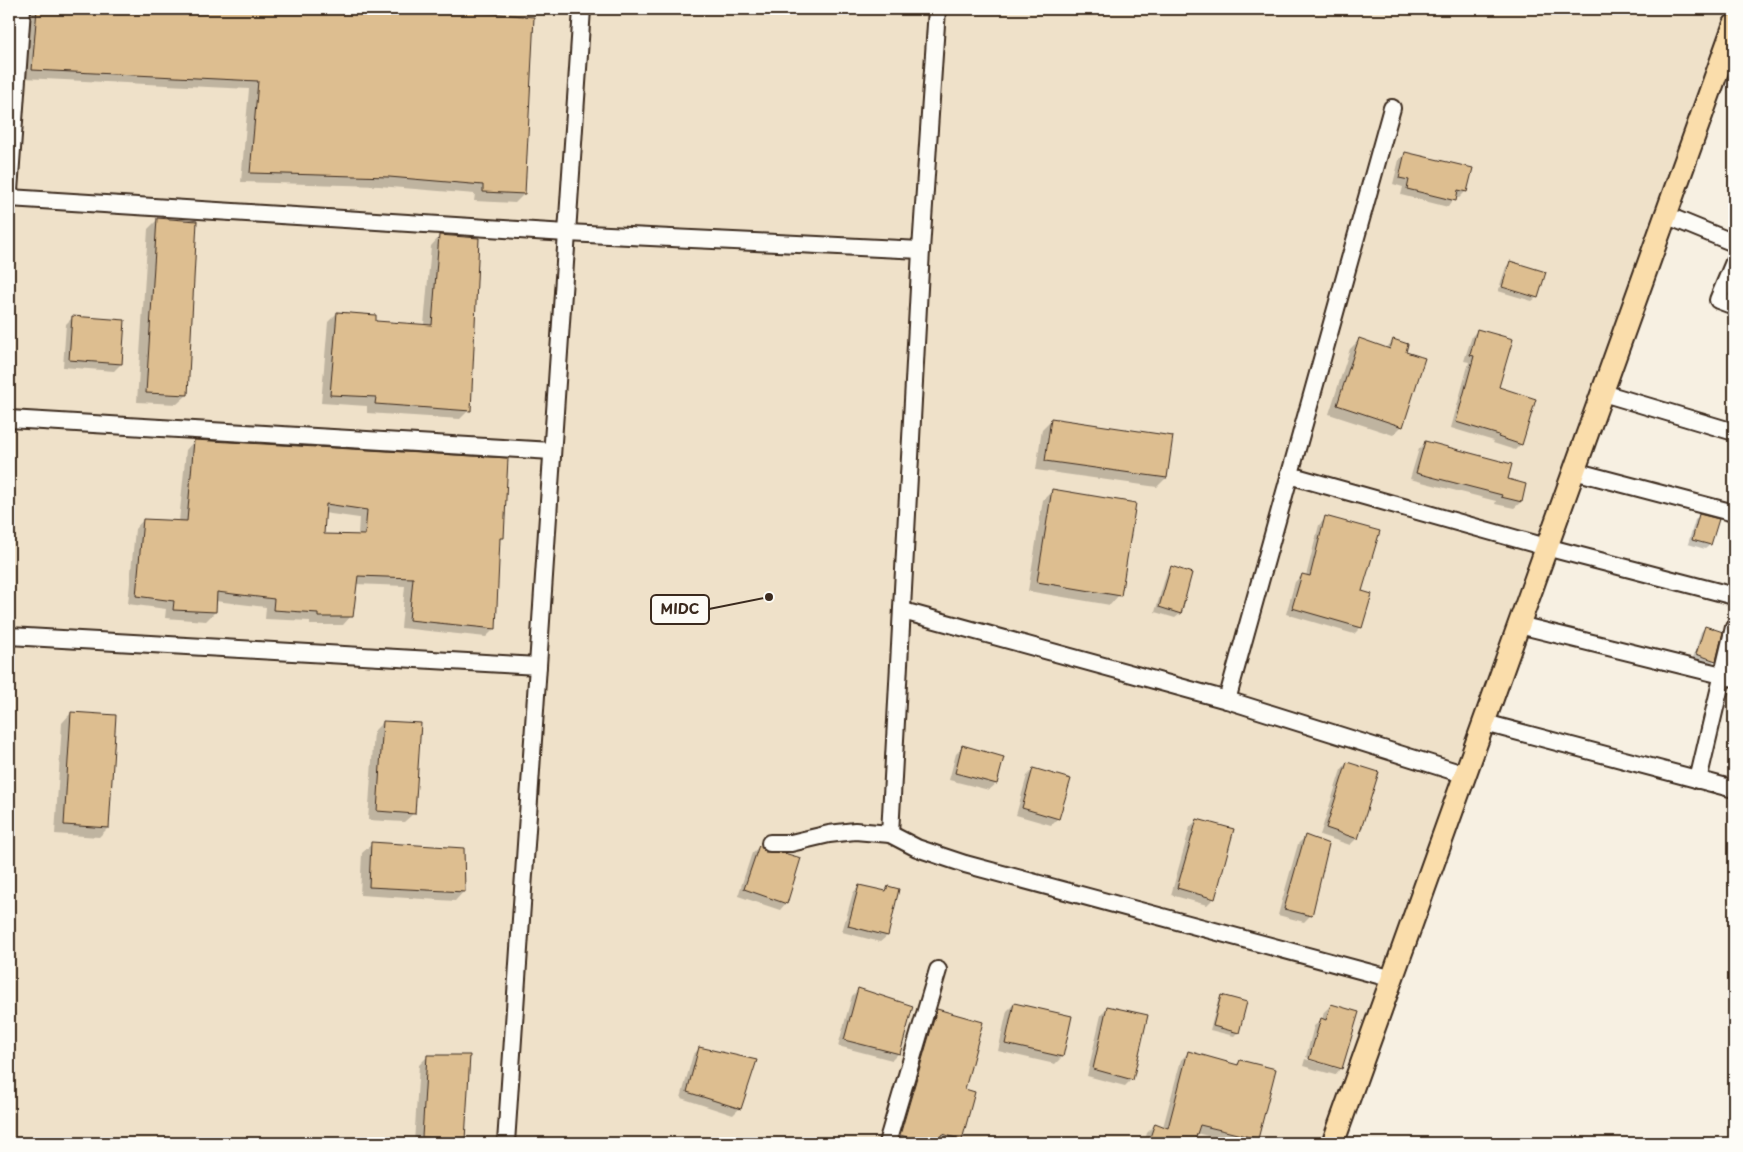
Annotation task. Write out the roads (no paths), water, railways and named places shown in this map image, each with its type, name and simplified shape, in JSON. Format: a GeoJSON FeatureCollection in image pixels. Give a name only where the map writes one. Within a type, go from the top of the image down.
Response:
{"type":"FeatureCollection","features":[{"type":"Feature","properties":{"kind":"main road"},"geometry":{"type":"LineString","coordinates":[[1333,1143],[1485,723],[1546,547],[1668,216],[1734,25]]}},
{"type":"Feature","properties":{"kind":"street"},"geometry":{"type":"LineString","coordinates":[[9,191],[22,9]]}},
{"type":"Feature","properties":{"kind":"street"},"geometry":{"type":"LineString","coordinates":[[506,1143],[582,9]]}},
{"type":"Feature","properties":{"kind":"street"},"geometry":{"type":"LineString","coordinates":[[890,834],[921,250],[937,9]]}},
{"type":"Feature","properties":{"kind":"street"},"geometry":{"type":"LineString","coordinates":[[1227,700],[1392,108]]}},
{"type":"Feature","properties":{"kind":"street"},"geometry":{"type":"LineString","coordinates":[[9,198],[567,233],[921,250]]}},
{"type":"Feature","properties":{"kind":"street"},"geometry":{"type":"LineString","coordinates":[[1668,216],[1734,243]]}},
{"type":"Feature","properties":{"kind":"street"},"geometry":{"type":"LineString","coordinates":[[1734,262],[1718,300],[1734,306]]}},
{"type":"Feature","properties":{"kind":"street"},"geometry":{"type":"LineString","coordinates":[[1603,392],[1734,432]]}},
{"type":"Feature","properties":{"kind":"street"},"geometry":{"type":"LineString","coordinates":[[9,419],[552,451]]}},
{"type":"Feature","properties":{"kind":"street"},"geometry":{"type":"LineString","coordinates":[[1574,471],[1734,513]]}},
{"type":"Feature","properties":{"kind":"street"},"geometry":{"type":"LineString","coordinates":[[1290,475],[1546,547],[1734,596]]}},
{"type":"Feature","properties":{"kind":"street"},"geometry":{"type":"LineString","coordinates":[[903,611],[1227,700],[1466,775]]}},
{"type":"Feature","properties":{"kind":"street"},"geometry":{"type":"LineString","coordinates":[[1519,625],[1728,676]]}},
{"type":"Feature","properties":{"kind":"street"},"geometry":{"type":"LineString","coordinates":[[1698,780],[1728,676],[1734,626]]}},
{"type":"Feature","properties":{"kind":"street"},"geometry":{"type":"LineString","coordinates":[[9,636],[538,666]]}},
{"type":"Feature","properties":{"kind":"street"},"geometry":{"type":"LineString","coordinates":[[1485,723],[1734,789]]}},
{"type":"Feature","properties":{"kind":"street"},"geometry":{"type":"LineString","coordinates":[[770,843],[783,844],[829,834],[855,831],[890,834],[917,848],[965,864],[1393,978]]}},
{"type":"Feature","properties":{"kind":"street"},"geometry":{"type":"LineString","coordinates":[[887,1143],[938,970]]}},
{"type":"Feature","properties":{"kind":"place","name":"MIDC"},"geometry":{"type":"Point","coordinates":[769,597]}}]}
